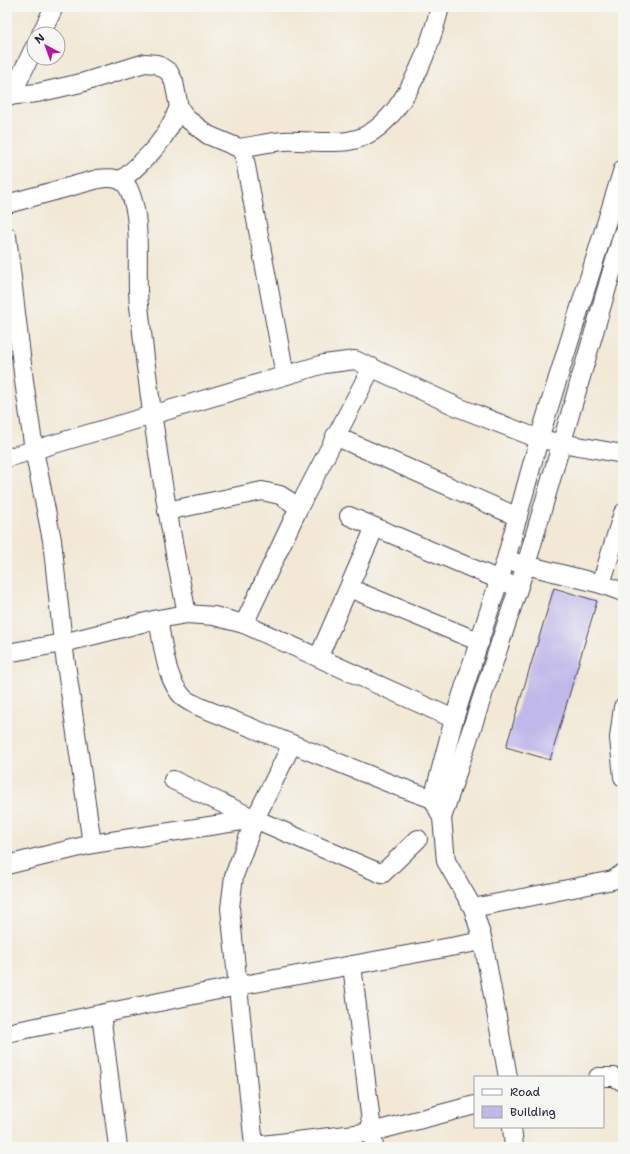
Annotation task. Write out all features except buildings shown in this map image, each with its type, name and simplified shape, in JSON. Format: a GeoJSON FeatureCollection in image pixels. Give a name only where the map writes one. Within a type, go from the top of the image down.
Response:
{"type":"FeatureCollection","features":[{"type":"Feature","properties":{"kind":"street"},"geometry":{"type":"LineString","coordinates":[[45,26],[54,7]]}},
{"type":"Feature","properties":{"kind":"street"},"geometry":{"type":"LineString","coordinates":[[9,96],[37,93],[81,83],[145,63],[157,64],[168,72],[174,82],[179,107],[186,118],[208,135],[239,148],[285,141],[349,141],[372,133],[386,120],[403,99],[421,64],[435,27],[440,7]]}},
{"type":"Feature","properties":{"kind":"street"},"geometry":{"type":"LineString","coordinates":[[9,96],[26,63]]}},
{"type":"Feature","properties":{"kind":"street"},"geometry":{"type":"LineString","coordinates":[[122,180],[159,145],[171,127],[179,107]]}},
{"type":"Feature","properties":{"kind":"street"},"geometry":{"type":"LineString","coordinates":[[239,148],[244,155],[284,375]]}},
{"type":"Feature","properties":{"kind":"street"},"geometry":{"type":"LineString","coordinates":[[508,1076],[483,941],[473,908],[446,861],[441,800],[447,744],[480,642],[498,580],[506,560],[539,439],[623,169]]}},
{"type":"Feature","properties":{"kind":"street"},"geometry":{"type":"LineString","coordinates":[[7,204],[98,179],[111,177],[122,180],[130,191],[135,216],[139,306],[153,414],[167,511],[187,614]]}},
{"type":"Feature","properties":{"kind":"street"},"geometry":{"type":"LineString","coordinates":[[441,800],[465,749],[526,566],[623,233]]}},
{"type":"Feature","properties":{"kind":"street"},"geometry":{"type":"LineString","coordinates":[[7,236],[34,450],[52,540],[63,644],[92,844]]}},
{"type":"Feature","properties":{"kind":"street"},"geometry":{"type":"LineString","coordinates":[[7,458],[284,375],[324,364],[355,360],[460,408],[539,439],[623,454]]}},
{"type":"Feature","properties":{"kind":"street"},"geometry":{"type":"LineString","coordinates":[[244,624],[299,507],[372,367]]}},
{"type":"Feature","properties":{"kind":"street"},"geometry":{"type":"LineString","coordinates":[[336,436],[518,517]]}},
{"type":"Feature","properties":{"kind":"street"},"geometry":{"type":"LineString","coordinates":[[167,511],[262,491],[280,495],[299,507]]}},
{"type":"Feature","properties":{"kind":"street"},"geometry":{"type":"LineString","coordinates":[[349,516],[518,588]]}},
{"type":"Feature","properties":{"kind":"street"},"geometry":{"type":"LineString","coordinates":[[601,584],[622,518]]}},
{"type":"Feature","properties":{"kind":"street"},"geometry":{"type":"LineString","coordinates":[[319,656],[375,527]]}},
{"type":"Feature","properties":{"kind":"street"},"geometry":{"type":"LineString","coordinates":[[506,560],[601,584],[623,592]]}},
{"type":"Feature","properties":{"kind":"street"},"geometry":{"type":"LineString","coordinates":[[349,588],[480,642]]}},
{"type":"Feature","properties":{"kind":"street"},"geometry":{"type":"LineString","coordinates":[[7,653],[63,644],[158,619],[187,614],[214,616],[244,624],[319,656],[454,719]]}},
{"type":"Feature","properties":{"kind":"street"},"geometry":{"type":"LineString","coordinates":[[158,619],[170,673],[175,685],[184,698],[200,707],[292,744],[441,800]]}},
{"type":"Feature","properties":{"kind":"street"},"geometry":{"type":"LineString","coordinates":[[623,707],[618,738],[623,777]]}},
{"type":"Feature","properties":{"kind":"street"},"geometry":{"type":"LineString","coordinates":[[292,744],[255,820],[234,876],[230,908],[254,1146],[373,1139],[474,1105]]}},
{"type":"Feature","properties":{"kind":"street"},"geometry":{"type":"LineString","coordinates":[[447,744],[465,749]]}},
{"type":"Feature","properties":{"kind":"street"},"geometry":{"type":"LineString","coordinates":[[173,780],[255,820],[382,874],[418,839]]}},
{"type":"Feature","properties":{"kind":"street"},"geometry":{"type":"LineString","coordinates":[[7,865],[92,844],[255,820]]}},
{"type":"Feature","properties":{"kind":"street"},"geometry":{"type":"LineString","coordinates":[[473,908],[613,880],[623,873]]}},
{"type":"Feature","properties":{"kind":"street"},"geometry":{"type":"LineString","coordinates":[[7,1033],[238,986],[483,941]]}},
{"type":"Feature","properties":{"kind":"street"},"geometry":{"type":"LineString","coordinates":[[352,965],[373,1139]]}},
{"type":"Feature","properties":{"kind":"street"},"geometry":{"type":"LineString","coordinates":[[101,1014],[118,1147]]}},
{"type":"Feature","properties":{"kind":"street"},"geometry":{"type":"LineString","coordinates":[[604,1077],[614,1077],[623,1082]]}},
{"type":"Feature","properties":{"kind":"street"},"geometry":{"type":"LineString","coordinates":[[512,1128],[514,1147]]}}]}
